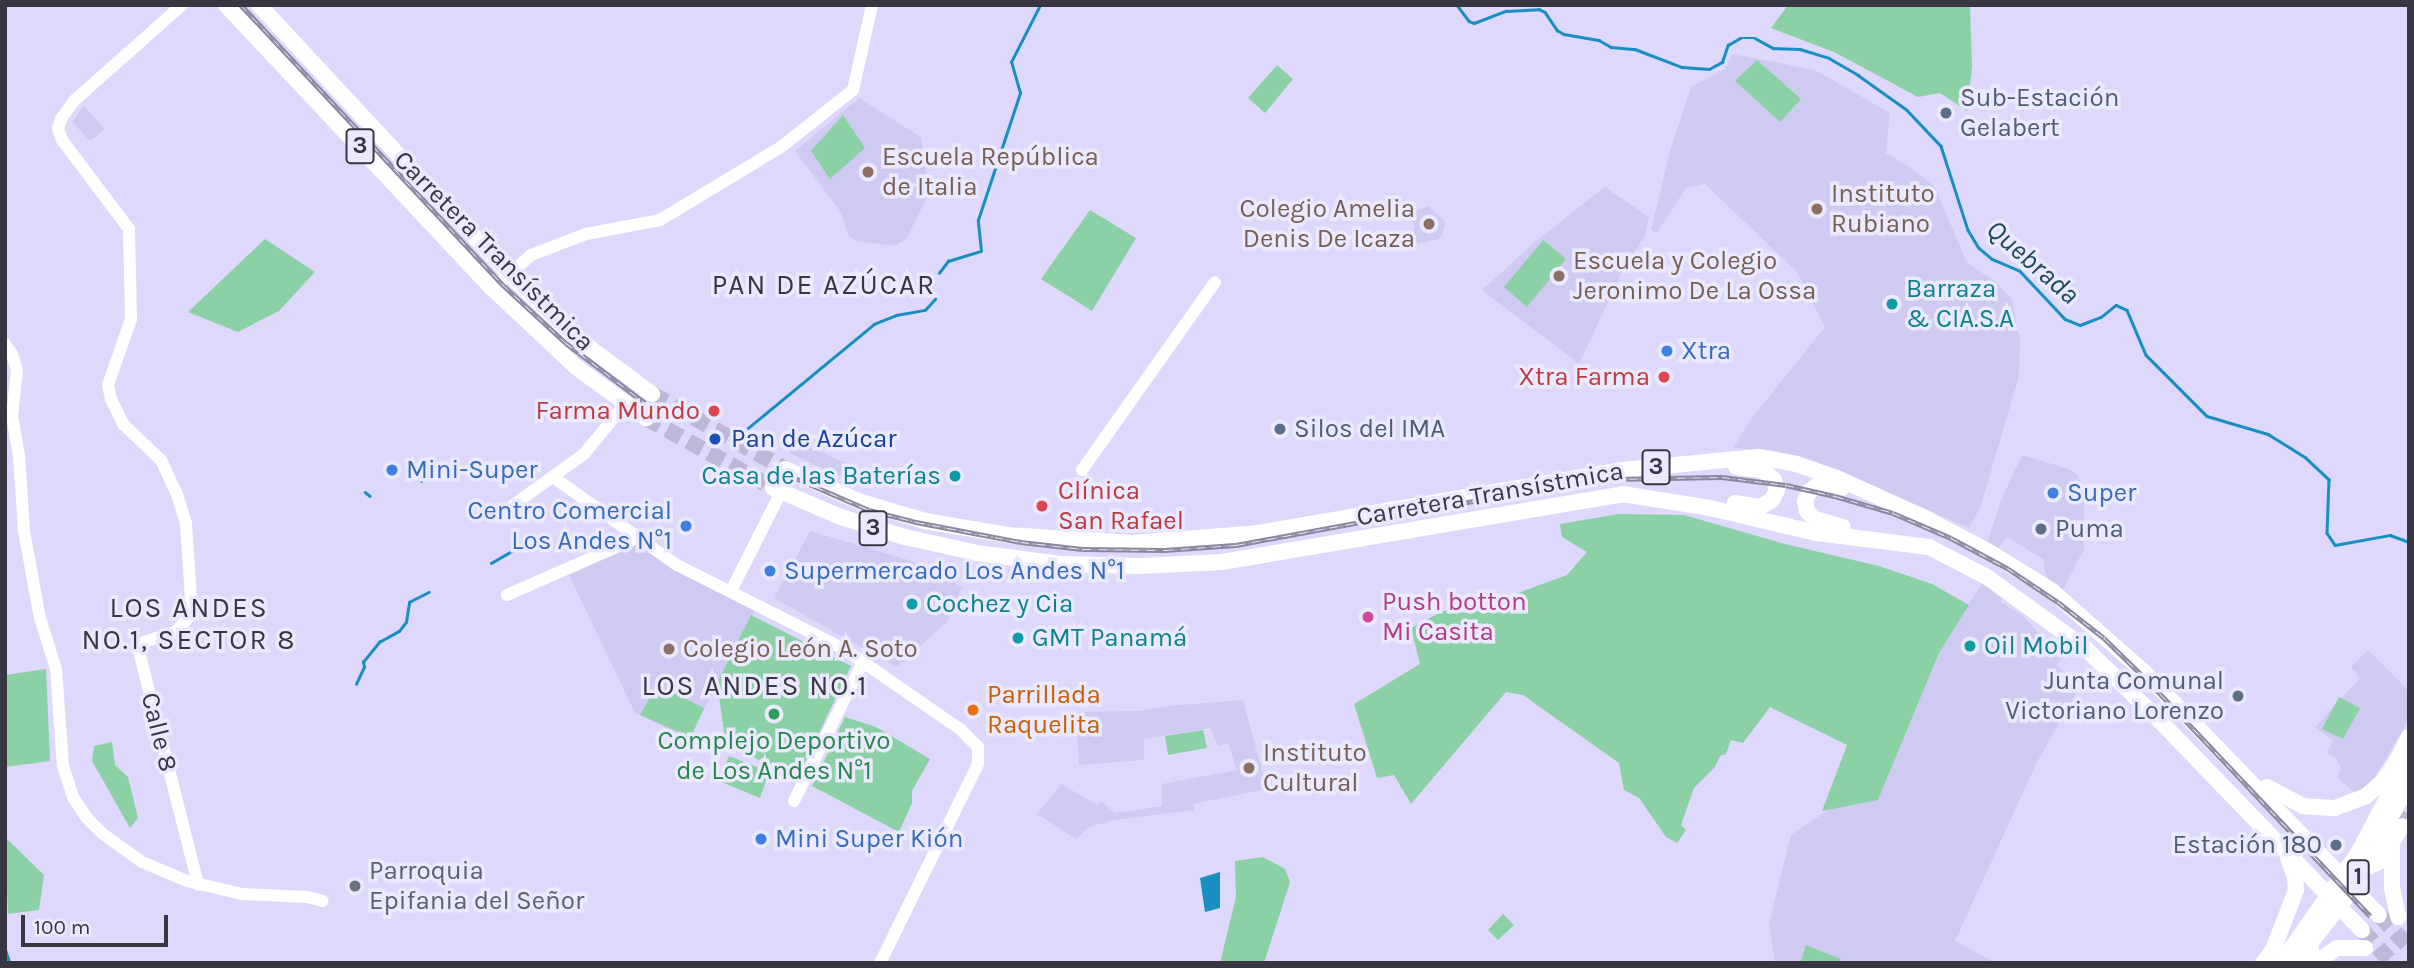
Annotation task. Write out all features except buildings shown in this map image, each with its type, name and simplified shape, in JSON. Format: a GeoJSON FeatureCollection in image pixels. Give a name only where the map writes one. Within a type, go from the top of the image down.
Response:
{"type":"FeatureCollection","features":[{"type":"Feature","properties":{"kind":"main road","name":"Carretera Transístmica"},"geometry":{"type":"LineString","coordinates":[[226,5],[492,289],[576,367],[646,418]]}},
{"type":"Feature","properties":{"kind":"main road","name":"Carretera Transístmica"},"geometry":{"type":"LineString","coordinates":[[259,5],[508,273],[571,334],[652,394]]}},
{"type":"Feature","properties":{"kind":"main road","name":"Carretera Transístmica"},"geometry":{"type":"LineString","coordinates":[[785,468],[861,502],[925,521],[1007,536],[1141,543],[1258,533],[1651,467],[1727,459],[1771,459],[1796,464],[1838,478],[1904,508],[1991,553],[2052,591],[2144,672],[2244,772],[2379,915]]}},
{"type":"Feature","properties":{"kind":"main road"},"geometry":{"type":"LineString","coordinates":[[1622,494],[1692,494],[1756,508],[1769,503],[1777,490],[1771,476],[1755,468],[1651,467]]}},
{"type":"Feature","properties":{"kind":"main road"},"geometry":{"type":"LineString","coordinates":[[1904,508],[1827,484],[1813,488],[1805,501],[1807,511],[1819,521],[1878,532],[1928,547]]}},
{"type":"Feature","properties":{"kind":"main road","name":"Carretera Transístmica"},"geometry":{"type":"LineString","coordinates":[[777,490],[866,526],[936,545],[1000,557],[1121,566],[1222,562],[1622,494],[1710,508],[1817,533],[1928,547],[1987,576],[2085,648],[2362,930]]}},
{"type":"Feature","properties":{"kind":"main road"},"geometry":{"type":"LineString","coordinates":[[2272,958],[2351,865],[2402,760],[2409,737]]}},
{"type":"Feature","properties":{"kind":"main road"},"geometry":{"type":"LineString","coordinates":[[2244,772],[2295,803],[2326,809],[2349,804],[2366,796],[2402,760]]}},
{"type":"Feature","properties":{"kind":"main road"},"geometry":{"type":"LineString","coordinates":[[2402,760],[2351,846],[2351,853],[2358,862],[2373,866],[2380,861],[2402,826]]}},
{"type":"Feature","properties":{"kind":"main road","name":"1"},"geometry":{"type":"LineString","coordinates":[[2295,963],[2344,900],[2409,784]]}},
{"type":"Feature","properties":{"kind":"main road"},"geometry":{"type":"LineString","coordinates":[[2392,843],[2390,874],[2398,917]]}},
{"type":"Feature","properties":{"kind":"main road"},"geometry":{"type":"LineString","coordinates":[[2272,958],[2297,885],[2290,861],[2281,847]]}},
{"type":"Feature","properties":{"kind":"main road"},"geometry":{"type":"LineString","coordinates":[[2272,958],[2290,940],[2299,940],[2311,950],[2314,963],[2336,948],[2365,948]]}},
{"type":"Feature","properties":{"kind":"street","name":"Calle 8"},"geometry":{"type":"LineString","coordinates":[[182,5],[74,101],[58,128],[62,140],[129,229],[131,319],[108,385],[111,399],[123,424],[161,460],[177,494],[186,524],[194,607],[183,626],[167,636],[145,642],[139,650],[198,885]]}},
{"type":"Feature","properties":{"kind":"street"},"geometry":{"type":"LineString","coordinates":[[492,289],[531,255],[586,234],[660,220],[781,147],[853,90],[872,5]]}},
{"type":"Feature","properties":{"kind":"street"},"geometry":{"type":"LineString","coordinates":[[1083,470],[1215,282]]}},
{"type":"Feature","properties":{"kind":"street"},"geometry":{"type":"LineString","coordinates":[[5,344],[12,354],[17,370],[12,416],[19,455],[24,531],[40,618],[56,669],[63,766],[67,784],[86,817],[103,834],[151,866],[198,885],[242,894],[323,901]]}},
{"type":"Feature","properties":{"kind":"street"},"geometry":{"type":"LineString","coordinates":[[512,506],[584,454],[625,404]]}},
{"type":"Feature","properties":{"kind":"street"},"geometry":{"type":"LineString","coordinates":[[553,477],[677,565],[794,622],[863,662],[970,737],[979,753],[978,764],[880,963]]}},
{"type":"Feature","properties":{"kind":"street"},"geometry":{"type":"LineString","coordinates":[[731,591],[777,490]]}},
{"type":"Feature","properties":{"kind":"street"},"geometry":{"type":"LineString","coordinates":[[507,595],[637,538]]}},
{"type":"Feature","properties":{"kind":"street"},"geometry":{"type":"LineString","coordinates":[[794,801],[863,662]]}},
{"type":"Feature","properties":{"kind":"shaded area"},"geometry":{"type":"Polygon","coordinates":[[[1732,54],[1815,70],[1890,113],[1886,153],[1935,187],[1967,263],[1996,282],[2012,299],[2020,340],[2019,376],[1980,508],[1969,528],[1808,458],[1771,450],[1733,448],[1751,419],[1825,327],[1797,272],[1705,184],[1686,188],[1657,233],[1651,230],[1670,151],[1691,87],[1725,69],[1732,54]]]}},
{"type":"Feature","properties":{"kind":"shaded area","name":"Escuela República de Italia"},"geometry":{"type":"Polygon","coordinates":[[[859,98],[921,137],[929,193],[907,238],[895,246],[856,241],[849,236],[840,211],[795,151],[859,98]]]}},
{"type":"Feature","properties":{"kind":"shaded area"},"geometry":{"type":"Polygon","coordinates":[[[84,106],[105,129],[90,141],[72,122],[84,106]]]}},
{"type":"Feature","properties":{"kind":"shaded area","name":"Escuela y Colegio Jeronimo De La Ossa"},"geometry":{"type":"Polygon","coordinates":[[[1605,187],[1649,217],[1645,236],[1627,262],[1579,364],[1482,290],[1537,240],[1605,187]]]}},
{"type":"Feature","properties":{"kind":"shaded area","name":"Colegio Amelia Denis De Icaza"},"geometry":{"type":"Polygon","coordinates":[[[1428,206],[1444,220],[1445,227],[1440,239],[1415,244],[1413,212],[1428,206]]]}},
{"type":"Feature","properties":{"kind":"shaded area"},"geometry":{"type":"Polygon","coordinates":[[[795,440],[854,467],[848,480],[789,453],[795,440]]]}},
{"type":"Feature","properties":{"kind":"shaded area"},"geometry":{"type":"Polygon","coordinates":[[[2022,455],[2069,469],[2078,475],[2084,497],[2084,549],[2063,590],[2046,577],[2043,559],[2007,537],[1998,548],[1987,543],[2001,500],[2022,455]]]}},
{"type":"Feature","properties":{"kind":"shaded area","name":"Cochez y Cia"},"geometry":{"type":"Polygon","coordinates":[[[810,531],[912,561],[962,587],[948,621],[897,667],[774,598],[810,531]]]}},
{"type":"Feature","properties":{"kind":"shaded area","name":"Colegio León A. Soto"},"geometry":{"type":"Polygon","coordinates":[[[637,542],[756,608],[689,739],[635,713],[569,575],[637,542]]]}},
{"type":"Feature","properties":{"kind":"shaded area"},"geometry":{"type":"Polygon","coordinates":[[[1982,583],[2001,594],[2001,602],[2023,616],[2040,635],[2068,652],[2056,665],[2081,685],[2037,762],[1955,941],[1996,963],[1775,963],[1769,924],[1791,835],[1831,808],[1878,800],[1939,653],[1982,583]]]}},
{"type":"Feature","properties":{"kind":"shaded area"},"geometry":{"type":"Polygon","coordinates":[[[2368,650],[2409,691],[2409,719],[2370,786],[2356,794],[2337,777],[2341,768],[2336,758],[2327,752],[2333,740],[2315,727],[2360,678],[2351,667],[2368,650]]]}},
{"type":"Feature","properties":{"kind":"shaded area","name":"Instituto Cultural"},"geometry":{"type":"Polygon","coordinates":[[[1243,700],[1267,789],[1193,804],[1194,810],[1115,820],[1089,827],[1076,839],[1037,814],[1061,784],[1098,805],[1101,801],[1115,813],[1162,806],[1162,784],[1237,770],[1228,743],[1218,746],[1210,728],[1144,739],[1144,760],[1079,765],[1076,712],[1139,711],[1243,700]]]}},
{"type":"Feature","properties":{"kind":"green space"},"geometry":{"type":"Polygon","coordinates":[[[1788,5],[1970,5],[1972,67],[1967,111],[1940,93],[1918,97],[1834,52],[1771,28],[1788,5]]]}},
{"type":"Feature","properties":{"kind":"green space"},"geometry":{"type":"Polygon","coordinates":[[[1757,60],[1801,99],[1780,122],[1735,81],[1757,60]]]}},
{"type":"Feature","properties":{"kind":"green space"},"geometry":{"type":"Polygon","coordinates":[[[1277,65],[1293,79],[1265,113],[1248,98],[1277,65]]]}},
{"type":"Feature","properties":{"kind":"green space"},"geometry":{"type":"Polygon","coordinates":[[[843,115],[865,148],[830,179],[811,151],[843,115]]]}},
{"type":"Feature","properties":{"kind":"green space"},"geometry":{"type":"Polygon","coordinates":[[[1090,210],[1136,238],[1092,311],[1041,279],[1090,210]]]}},
{"type":"Feature","properties":{"kind":"green space"},"geometry":{"type":"Polygon","coordinates":[[[265,239],[315,272],[279,311],[238,332],[188,312],[265,239]]]}},
{"type":"Feature","properties":{"kind":"green space"},"geometry":{"type":"Polygon","coordinates":[[[1543,240],[1566,259],[1527,307],[1504,287],[1543,240]]]}},
{"type":"Feature","properties":{"kind":"green space"},"geometry":{"type":"Polygon","coordinates":[[[1619,514],[1684,515],[1785,544],[1879,566],[1932,584],[1969,605],[1939,653],[1878,800],[1822,811],[1847,745],[1770,707],[1743,743],[1731,740],[1726,754],[1720,756],[1715,767],[1694,788],[1681,825],[1686,830],[1677,843],[1666,837],[1639,798],[1624,790],[1619,763],[1523,695],[1506,692],[1411,804],[1394,775],[1377,778],[1354,704],[1420,664],[1411,628],[1443,611],[1464,613],[1567,575],[1587,552],[1562,537],[1560,524],[1619,514]]]}},
{"type":"Feature","properties":{"kind":"green space","name":"Complejo Deportivo de Los Andes N°1"},"geometry":{"type":"Polygon","coordinates":[[[751,615],[851,666],[798,777],[726,745],[717,683],[751,615]]]}},
{"type":"Feature","properties":{"kind":"green space"},"geometry":{"type":"Polygon","coordinates":[[[46,669],[50,761],[5,767],[5,675],[46,669]]]}},
{"type":"Feature","properties":{"kind":"green space"},"geometry":{"type":"Polygon","coordinates":[[[657,685],[704,708],[691,737],[640,715],[657,685]]]}},
{"type":"Feature","properties":{"kind":"green space"},"geometry":{"type":"Polygon","coordinates":[[[2339,697],[2360,708],[2343,739],[2322,729],[2339,697]]]}},
{"type":"Feature","properties":{"kind":"green space"},"geometry":{"type":"Polygon","coordinates":[[[845,717],[876,727],[930,759],[912,791],[912,803],[899,832],[812,786],[845,717]]]}},
{"type":"Feature","properties":{"kind":"green space"},"geometry":{"type":"Polygon","coordinates":[[[1203,730],[1207,748],[1168,755],[1165,736],[1203,730]]]}},
{"type":"Feature","properties":{"kind":"green space"},"geometry":{"type":"Polygon","coordinates":[[[112,742],[115,765],[128,777],[138,818],[130,828],[92,761],[94,746],[112,742]]]}},
{"type":"Feature","properties":{"kind":"green space"},"geometry":{"type":"Polygon","coordinates":[[[729,756],[769,772],[760,798],[719,781],[729,756]]]}},
{"type":"Feature","properties":{"kind":"green space"},"geometry":{"type":"Polygon","coordinates":[[[5,837],[44,875],[39,910],[8,914],[5,837]]]}},
{"type":"Feature","properties":{"kind":"green space"},"geometry":{"type":"Polygon","coordinates":[[[1263,857],[1285,869],[1290,882],[1264,963],[1220,963],[1236,897],[1235,861],[1263,857]]]}},
{"type":"Feature","properties":{"kind":"green space"},"geometry":{"type":"Polygon","coordinates":[[[1503,914],[1514,925],[1498,940],[1488,930],[1503,914]]]}},
{"type":"Feature","properties":{"kind":"green space"},"geometry":{"type":"Polygon","coordinates":[[[1806,945],[1841,959],[1840,963],[1800,963],[1806,945]]]}},
{"type":"Feature","properties":{"kind":"water"},"geometry":{"type":"Polygon","coordinates":[[[1220,872],[1220,908],[1205,912],[1200,878],[1220,872]]]}},
{"type":"Feature","properties":{"kind":"waterway"},"geometry":{"type":"LineString","coordinates":[[939,273],[948,261],[981,251],[978,220],[1020,93],[1011,62],[1040,5]]}},
{"type":"Feature","properties":{"kind":"waterway","name":"Quebrada"},"geometry":{"type":"LineString","coordinates":[[1457,5],[1469,21],[1474,23],[1506,11],[1539,9],[1545,12],[1557,30],[1564,34],[1599,40],[1611,47],[1635,49],[1682,67],[1709,69],[1722,62],[1728,45],[1740,38],[1755,38],[1773,48],[1800,49],[1829,58],[1907,110],[1941,146],[1968,230],[1979,248],[1992,259],[2020,271],[2065,319],[2080,325],[2101,317],[2116,305],[2127,310],[2146,355],[2207,416],[2268,434],[2305,457],[2329,479],[2327,533],[2335,545],[2390,535],[2409,542]]}},
{"type":"Feature","properties":{"kind":"waterway"},"geometry":{"type":"LineString","coordinates":[[748,428],[874,324],[896,315],[925,310],[935,299]]}},
{"type":"Feature","properties":{"kind":"waterway"},"geometry":{"type":"LineString","coordinates":[[421,481],[431,472]]}},
{"type":"Feature","properties":{"kind":"waterway"},"geometry":{"type":"LineString","coordinates":[[365,492],[370,496]]}},
{"type":"Feature","properties":{"kind":"waterway"},"geometry":{"type":"LineString","coordinates":[[491,563],[515,549]]}},
{"type":"Feature","properties":{"kind":"waterway","name":"Quebrada"},"geometry":{"type":"LineString","coordinates":[[2409,589],[2409,603]]}},
{"type":"Feature","properties":{"kind":"waterway"},"geometry":{"type":"LineString","coordinates":[[356,684],[364,667],[363,662],[379,642],[399,631],[406,622],[409,602],[429,592]]}},
{"type":"Feature","properties":{"kind":"waterway"},"geometry":{"type":"LineString","coordinates":[[5,948],[10,963]]}},
{"type":"Feature","properties":{"kind":"tunnel"},"geometry":{"type":"LineString","coordinates":[[652,394],[785,469]]}},
{"type":"Feature","properties":{"kind":"tunnel"},"geometry":{"type":"LineString","coordinates":[[646,418],[773,488]]}},
{"type":"Feature","properties":{"kind":"tunnel"},"geometry":{"type":"LineString","coordinates":[[2402,826],[2409,814]]}},
{"type":"Feature","properties":{"kind":"tunnel"},"geometry":{"type":"LineString","coordinates":[[2379,915],[2409,947]]}},
{"type":"Feature","properties":{"kind":"tunnel"},"geometry":{"type":"LineString","coordinates":[[2362,930],[2392,963]]}},
{"type":"Feature","properties":{"kind":"railway"},"geometry":{"type":"LineString","coordinates":[[241,5],[502,284],[566,343],[645,403]]}},
{"type":"Feature","properties":{"kind":"railway"},"geometry":{"type":"LineString","coordinates":[[786,474],[869,510],[916,522],[1021,542],[1083,549],[1165,550],[1236,545],[1561,485],[1613,479],[1722,477],[1786,485],[1835,496],[1893,513],[1951,538],[2007,568],[2058,602],[2104,638],[2370,916]]}},
{"type":"Feature","properties":{"kind":"place","name":"Sub-Estación Gelabert"},"geometry":{"type":"Point","coordinates":[1946,113]}},
{"type":"Feature","properties":{"kind":"place","name":"Escuela República de Italia"},"geometry":{"type":"Point","coordinates":[868,172]}},
{"type":"Feature","properties":{"kind":"place","name":"Instituto Rubiano"},"geometry":{"type":"Point","coordinates":[1817,209]}},
{"type":"Feature","properties":{"kind":"place","name":"Colegio Amelia Denis De Icaza"},"geometry":{"type":"Point","coordinates":[1429,224]}},
{"type":"Feature","properties":{"kind":"place","name":"Escuela y Colegio Jeronimo De La Ossa"},"geometry":{"type":"Point","coordinates":[1559,276]}},
{"type":"Feature","properties":{"kind":"place","name":"Barraza & CIA.S.A"},"geometry":{"type":"Point","coordinates":[1892,304]}},
{"type":"Feature","properties":{"kind":"place","name":"Xtra"},"geometry":{"type":"Point","coordinates":[1667,351]}},
{"type":"Feature","properties":{"kind":"place","name":"Xtra Farma"},"geometry":{"type":"Point","coordinates":[1664,377]}},
{"type":"Feature","properties":{"kind":"place","name":"Farma Mundo"},"geometry":{"type":"Point","coordinates":[714,411]}},
{"type":"Feature","properties":{"kind":"place","name":"Silos del IMA"},"geometry":{"type":"Point","coordinates":[1280,429]}},
{"type":"Feature","properties":{"kind":"place","name":"Pan de Azúcar"},"geometry":{"type":"Point","coordinates":[715,439]}},
{"type":"Feature","properties":{"kind":"place","name":"Mini-Super"},"geometry":{"type":"Point","coordinates":[392,470]}},
{"type":"Feature","properties":{"kind":"place","name":"Casa de las Baterías"},"geometry":{"type":"Point","coordinates":[955,476]}},
{"type":"Feature","properties":{"kind":"place","name":"Super"},"geometry":{"type":"Point","coordinates":[2053,493]}},
{"type":"Feature","properties":{"kind":"place","name":"Clínica San Rafael"},"geometry":{"type":"Point","coordinates":[1042,506]}},
{"type":"Feature","properties":{"kind":"place","name":"Centro Comercial Los Andes N°1"},"geometry":{"type":"Point","coordinates":[686,526]}},
{"type":"Feature","properties":{"kind":"place","name":"Puma"},"geometry":{"type":"Point","coordinates":[2041,529]}},
{"type":"Feature","properties":{"kind":"place","name":"Supermercado Los Andes N°1"},"geometry":{"type":"Point","coordinates":[770,571]}},
{"type":"Feature","properties":{"kind":"place","name":"Cochez y Cia"},"geometry":{"type":"Point","coordinates":[912,604]}},
{"type":"Feature","properties":{"kind":"place","name":"Push botton Mi Casita"},"geometry":{"type":"Point","coordinates":[1368,617]}},
{"type":"Feature","properties":{"kind":"place","name":"GMT Panamá"},"geometry":{"type":"Point","coordinates":[1018,638]}},
{"type":"Feature","properties":{"kind":"place","name":"Oil Mobil"},"geometry":{"type":"Point","coordinates":[1970,646]}},
{"type":"Feature","properties":{"kind":"place","name":"Colegio León A. Soto"},"geometry":{"type":"Point","coordinates":[669,649]}},
{"type":"Feature","properties":{"kind":"place","name":"Junta Comunal Victoriano Lorenzo"},"geometry":{"type":"Point","coordinates":[2238,696]}},
{"type":"Feature","properties":{"kind":"place","name":"Parrillada Raquelita"},"geometry":{"type":"Point","coordinates":[973,710]}},
{"type":"Feature","properties":{"kind":"place","name":"Complejo Deportivo de Los Andes N°1"},"geometry":{"type":"Point","coordinates":[774,714]}},
{"type":"Feature","properties":{"kind":"place","name":"Instituto Cultural"},"geometry":{"type":"Point","coordinates":[1249,768]}},
{"type":"Feature","properties":{"kind":"place","name":"Mini Super Kión"},"geometry":{"type":"Point","coordinates":[761,839]}},
{"type":"Feature","properties":{"kind":"place","name":"Estación 180"},"geometry":{"type":"Point","coordinates":[2336,845]}},
{"type":"Feature","properties":{"kind":"place","name":"Parroquia Epifania del Señor"},"geometry":{"type":"Point","coordinates":[355,886]}},
{"type":"Feature","properties":{"kind":"district","name":"PAN DE AZÚCAR"},"geometry":{"type":"Point","coordinates":[824,285]}},
{"type":"Feature","properties":{"kind":"district","name":"LOS ANDES NO.1, SECTOR 8"},"geometry":{"type":"Point","coordinates":[189,624]}},
{"type":"Feature","properties":{"kind":"district","name":"LOS ANDES NO.1"},"geometry":{"type":"Point","coordinates":[755,686]}}]}
